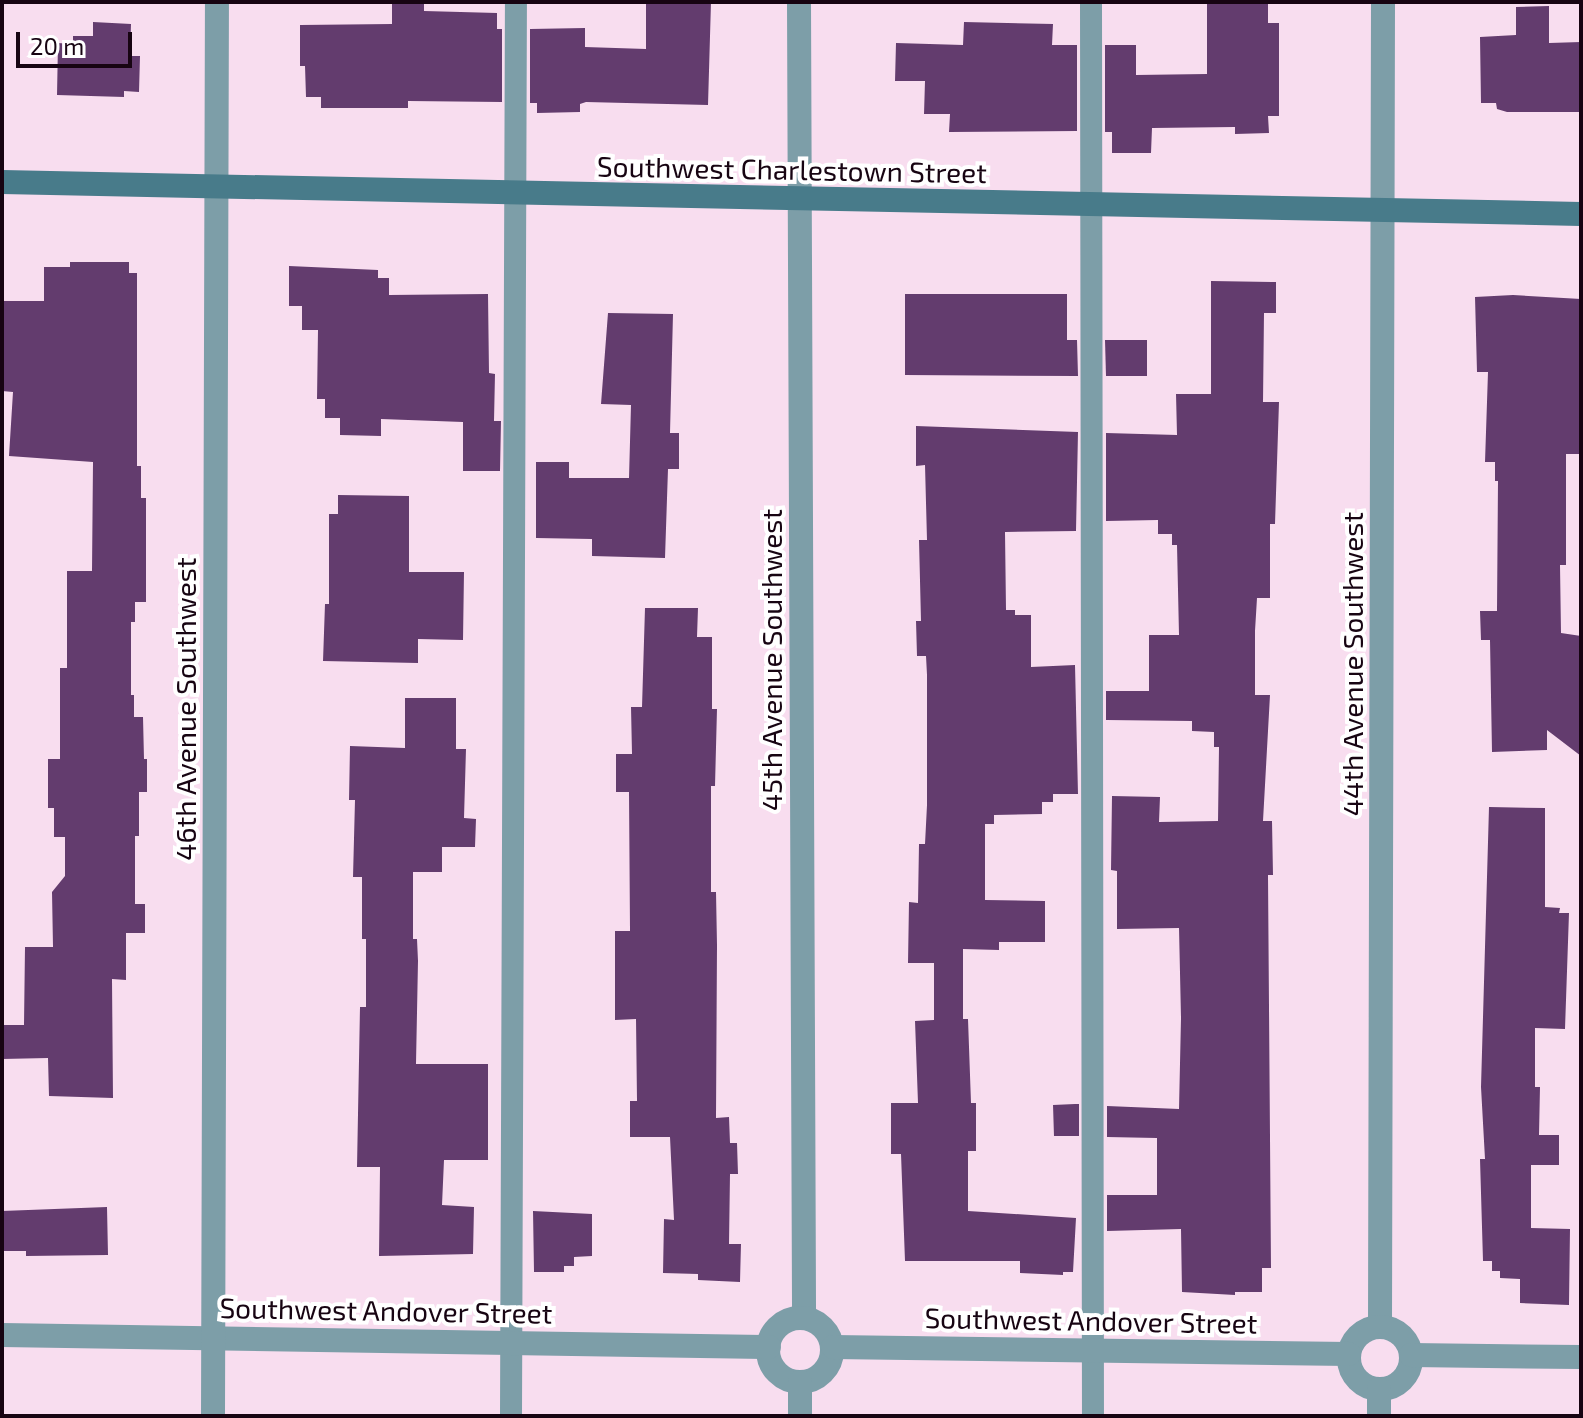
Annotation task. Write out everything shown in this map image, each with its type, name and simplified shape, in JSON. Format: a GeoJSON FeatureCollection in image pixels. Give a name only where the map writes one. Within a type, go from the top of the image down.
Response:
{"type":"FeatureCollection","features":[{"type":"Feature","properties":{"kind":"street","name":"46th Avenue Southwest"},"geometry":{"type":"LineString","coordinates":[[213,1416],[217,2]]}},
{"type":"Feature","properties":{"kind":"street","name":"45th Avenue Southwest"},"geometry":{"type":"LineString","coordinates":[[799,2],[804,1318]]}},
{"type":"Feature","properties":{"kind":"street","name":"44th Avenue Southwest"},"geometry":{"type":"LineString","coordinates":[[1380,1326],[1383,2]]}},
{"type":"Feature","properties":{"kind":"street","name":"Southwest Charlestown Street"},"geometry":{"type":"LineString","coordinates":[[2,182],[1581,214]]}},
{"type":"Feature","properties":{"kind":"street"},"geometry":{"type":"LineString","coordinates":[[804,1318],[821,1324],[833,1347],[824,1372],[800,1382],[776,1371],[769,1347],[773,1332],[780,1324],[804,1318]]}},
{"type":"Feature","properties":{"kind":"street"},"geometry":{"type":"LineString","coordinates":[[1380,1326],[1398,1332],[1411,1355],[1408,1371],[1402,1380],[1379,1389],[1357,1380],[1349,1354],[1358,1335],[1380,1326]]}},
{"type":"Feature","properties":{"kind":"street","name":"Southwest Andover Street"},"geometry":{"type":"LineString","coordinates":[[2,1335],[769,1347]]}},
{"type":"Feature","properties":{"kind":"street","name":"Southwest Andover Street"},"geometry":{"type":"LineString","coordinates":[[833,1347],[1349,1354]]}},
{"type":"Feature","properties":{"kind":"street"},"geometry":{"type":"LineString","coordinates":[[1411,1355],[1581,1357]]}},
{"type":"Feature","properties":{"kind":"street"},"geometry":{"type":"LineString","coordinates":[[800,1382],[800,1416]]}},
{"type":"Feature","properties":{"kind":"street"},"geometry":{"type":"LineString","coordinates":[[1379,1389],[1379,1416]]}},
{"type":"Feature","properties":{"kind":"lane"},"geometry":{"type":"LineString","coordinates":[[511,1416],[516,2]]}},
{"type":"Feature","properties":{"kind":"lane"},"geometry":{"type":"LineString","coordinates":[[1091,2],[1093,1416]]}},
{"type":"Feature","properties":{"kind":"building"},"geometry":{"type":"Polygon","coordinates":[[[392,2],[424,2],[424,11],[497,13],[497,29],[502,29],[502,102],[408,101],[408,108],[321,108],[321,97],[306,97],[305,66],[300,66],[300,25],[392,24],[392,2]]]}},
{"type":"Feature","properties":{"kind":"building"},"geometry":{"type":"Polygon","coordinates":[[[646,2],[711,2],[708,105],[586,102],[580,104],[580,112],[537,113],[537,103],[530,103],[530,29],[585,28],[585,47],[646,49],[646,2]]]}},
{"type":"Feature","properties":{"kind":"building"},"geometry":{"type":"Polygon","coordinates":[[[1207,2],[1268,2],[1268,23],[1279,23],[1279,116],[1268,116],[1269,133],[1235,134],[1235,127],[1152,128],[1151,153],[1112,153],[1112,132],[1105,132],[1105,45],[1136,45],[1136,75],[1207,74],[1207,2]]]}},
{"type":"Feature","properties":{"kind":"building"},"geometry":{"type":"Polygon","coordinates":[[[1549,6],[1549,43],[1581,42],[1581,112],[1507,112],[1497,109],[1496,103],[1481,103],[1480,37],[1516,35],[1516,7],[1549,6]]]}},
{"type":"Feature","properties":{"kind":"building"},"geometry":{"type":"Polygon","coordinates":[[[93,22],[131,24],[130,56],[140,56],[139,92],[124,91],[124,97],[57,95],[58,43],[73,44],[73,36],[93,36],[93,22]]]}},
{"type":"Feature","properties":{"kind":"building"},"geometry":{"type":"Polygon","coordinates":[[[964,22],[1053,24],[1052,45],[1077,45],[1077,131],[949,132],[950,114],[924,114],[925,81],[895,81],[896,43],[963,45],[964,22]]]}},
{"type":"Feature","properties":{"kind":"building"},"geometry":{"type":"Polygon","coordinates":[[[70,262],[129,262],[129,273],[137,273],[137,466],[141,466],[141,498],[146,498],[146,602],[135,602],[135,622],[131,622],[131,695],[134,695],[134,717],[143,717],[144,759],[147,759],[147,792],[139,792],[139,836],[135,836],[135,904],[145,904],[145,933],[126,933],[126,980],[112,979],[113,1098],[49,1096],[48,1058],[2,1059],[2,1025],[24,1025],[25,947],[53,947],[52,892],[65,876],[65,837],[54,837],[54,808],[48,808],[48,759],[60,759],[60,668],[67,668],[67,571],[92,571],[93,462],[9,456],[13,392],[2,391],[4,301],[44,301],[44,267],[70,267],[70,262]]]}},
{"type":"Feature","properties":{"kind":"building"},"geometry":{"type":"Polygon","coordinates":[[[289,266],[378,270],[378,278],[389,278],[389,295],[488,294],[489,373],[495,374],[494,421],[501,421],[500,471],[463,471],[463,422],[381,419],[381,436],[340,435],[340,418],[325,418],[325,399],[317,399],[318,330],[302,330],[302,306],[289,306],[289,266]]]}},
{"type":"Feature","properties":{"kind":"building"},"geometry":{"type":"Polygon","coordinates":[[[1211,281],[1276,282],[1276,313],[1264,313],[1263,402],[1279,402],[1275,524],[1270,524],[1270,598],[1257,598],[1255,631],[1255,695],[1270,695],[1263,821],[1272,821],[1273,875],[1268,875],[1271,1268],[1262,1268],[1262,1292],[1235,1292],[1235,1295],[1182,1292],[1181,1229],[1107,1231],[1107,1195],[1157,1195],[1157,1138],[1107,1137],[1107,1106],[1179,1109],[1181,1018],[1179,928],[1117,929],[1117,871],[1111,870],[1112,796],[1160,797],[1159,822],[1218,821],[1219,747],[1214,747],[1214,732],[1192,731],[1192,721],[1106,720],[1106,691],[1149,691],[1149,635],[1179,635],[1177,545],[1172,545],[1172,534],[1158,534],[1158,520],[1106,521],[1106,433],[1177,435],[1176,394],[1211,394],[1211,281]]]}},
{"type":"Feature","properties":{"kind":"building"},"geometry":{"type":"Polygon","coordinates":[[[905,294],[1067,294],[1067,340],[1077,340],[1078,376],[905,375],[905,294]]]}},
{"type":"Feature","properties":{"kind":"building"},"geometry":{"type":"Polygon","coordinates":[[[1513,295],[1581,299],[1581,454],[1566,454],[1566,565],[1560,565],[1561,633],[1581,636],[1581,756],[1547,730],[1547,750],[1492,752],[1490,640],[1481,640],[1480,611],[1497,611],[1498,481],[1495,481],[1495,462],[1485,462],[1488,372],[1477,372],[1475,297],[1513,295]]]}},
{"type":"Feature","properties":{"kind":"building"},"geometry":{"type":"Polygon","coordinates":[[[608,313],[673,314],[670,433],[679,433],[679,469],[668,469],[665,558],[592,556],[592,539],[536,538],[536,462],[569,462],[569,478],[629,478],[631,405],[601,404],[608,313]]]}},
{"type":"Feature","properties":{"kind":"building"},"geometry":{"type":"Polygon","coordinates":[[[1105,340],[1147,340],[1147,376],[1106,376],[1105,340]]]}},
{"type":"Feature","properties":{"kind":"building"},"geometry":{"type":"Polygon","coordinates":[[[916,426],[1078,432],[1076,531],[1005,532],[1006,610],[1015,610],[1015,615],[1031,615],[1031,667],[1075,665],[1078,794],[1053,794],[1053,802],[1042,802],[1042,814],[994,815],[994,824],[985,824],[985,900],[1045,901],[1045,942],[999,942],[999,950],[963,949],[963,1019],[968,1019],[971,1103],[976,1103],[976,1151],[968,1151],[968,1211],[1076,1218],[1073,1272],[1063,1272],[1063,1275],[1020,1273],[1020,1261],[905,1261],[901,1154],[891,1154],[891,1103],[918,1103],[915,1021],[934,1020],[934,963],[908,963],[909,902],[918,903],[919,844],[925,844],[927,805],[926,656],[917,656],[916,621],[921,621],[919,540],[927,540],[925,465],[916,466],[916,426]]]}},
{"type":"Feature","properties":{"kind":"building"},"geometry":{"type":"Polygon","coordinates":[[[338,495],[409,496],[409,572],[464,572],[463,640],[418,639],[418,663],[323,661],[325,604],[329,604],[329,514],[338,514],[338,495]]]}},
{"type":"Feature","properties":{"kind":"building"},"geometry":{"type":"Polygon","coordinates":[[[645,608],[698,608],[697,637],[712,637],[712,709],[717,709],[715,786],[711,786],[711,892],[716,892],[717,945],[716,1118],[729,1117],[730,1143],[737,1143],[738,1174],[730,1174],[729,1244],[741,1244],[740,1282],[698,1280],[698,1274],[663,1273],[664,1219],[674,1220],[670,1137],[630,1137],[630,1101],[637,1101],[636,1019],[615,1020],[615,931],[630,931],[629,792],[616,792],[616,754],[632,754],[631,707],[642,707],[645,608]]]}},
{"type":"Feature","properties":{"kind":"building"},"geometry":{"type":"Polygon","coordinates":[[[405,698],[456,698],[456,749],[466,749],[464,818],[476,819],[475,847],[442,847],[442,872],[413,872],[413,939],[417,939],[418,961],[416,1064],[488,1064],[488,1160],[444,1160],[442,1205],[474,1207],[473,1254],[379,1256],[380,1167],[357,1167],[360,1007],[366,1007],[366,939],[362,939],[362,877],[353,877],[355,800],[349,800],[350,746],[405,748],[405,698]]]}},
{"type":"Feature","properties":{"kind":"building"},"geometry":{"type":"Polygon","coordinates":[[[1489,807],[1545,808],[1545,907],[1560,908],[1559,913],[1569,913],[1565,1029],[1535,1028],[1535,1087],[1540,1087],[1539,1135],[1559,1135],[1559,1165],[1531,1165],[1531,1228],[1570,1229],[1569,1305],[1520,1303],[1520,1279],[1500,1278],[1500,1271],[1492,1271],[1492,1261],[1483,1261],[1480,1159],[1485,1159],[1481,1087],[1489,807]]]}},
{"type":"Feature","properties":{"kind":"building"},"geometry":{"type":"Polygon","coordinates":[[[1079,1104],[1079,1136],[1054,1136],[1053,1105],[1079,1104]]]}},
{"type":"Feature","properties":{"kind":"building"},"geometry":{"type":"Polygon","coordinates":[[[107,1207],[108,1255],[26,1256],[26,1251],[2,1251],[2,1211],[107,1207]]]}},
{"type":"Feature","properties":{"kind":"building"},"geometry":{"type":"Polygon","coordinates":[[[533,1211],[592,1214],[592,1256],[574,1257],[574,1266],[564,1266],[564,1272],[534,1272],[533,1211]]]}}]}
